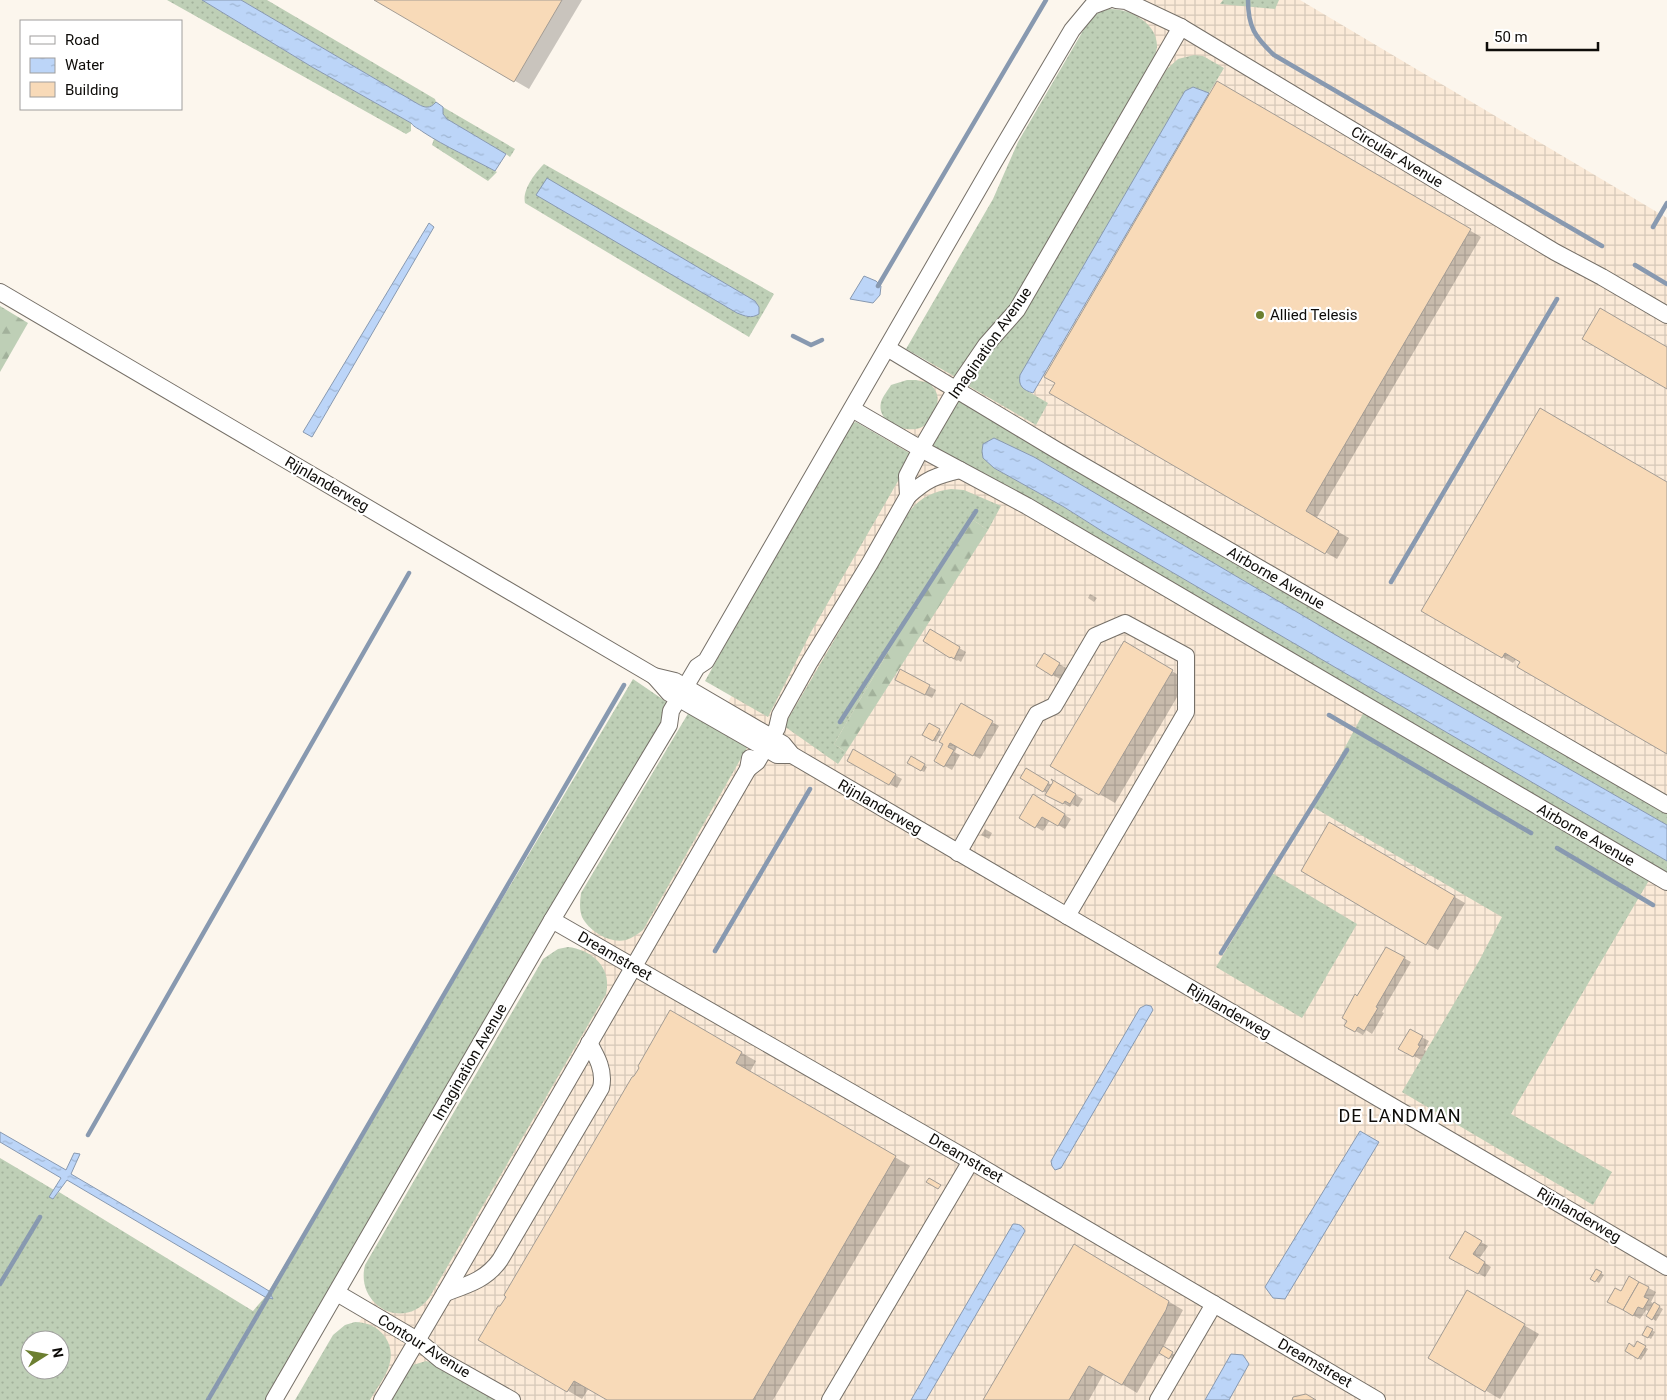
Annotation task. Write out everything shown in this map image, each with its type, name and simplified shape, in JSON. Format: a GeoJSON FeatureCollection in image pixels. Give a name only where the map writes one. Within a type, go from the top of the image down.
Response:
{"type":"FeatureCollection","features":[{"type":"Feature","properties":{"kind":"street","name":"Imagination Avenue"},"geometry":{"type":"LineString","coordinates":[[274,1400],[552,920],[669,724],[671,711],[705,673],[706,661],[1072,30],[1092,6],[1108,0]]}},
{"type":"Feature","properties":{"kind":"street","name":"Circular Avenue"},"geometry":{"type":"LineString","coordinates":[[1121,0],[1181,27],[1555,252],[1667,315]]}},
{"type":"Feature","properties":{"kind":"street","name":"Imagination Avenue"},"geometry":{"type":"LineString","coordinates":[[382,1400],[748,768],[750,757],[764,741],[770,724],[780,715],[908,496],[907,476],[921,449],[956,389],[986,345],[1017,310],[1181,27]]}},
{"type":"Feature","properties":{"kind":"street","name":"Rijnlanderweg"},"geometry":{"type":"LineString","coordinates":[[0,292],[654,676],[669,693],[686,695],[764,741],[777,755],[792,756],[1667,1267]]}},
{"type":"Feature","properties":{"kind":"street","name":"Airborne Avenue"},"geometry":{"type":"LineString","coordinates":[[887,348],[1058,450],[1667,805]]}},
{"type":"Feature","properties":{"kind":"street","name":"Airborne Avenue"},"geometry":{"type":"LineString","coordinates":[[852,408],[921,449],[1027,506],[1667,882]]}},
{"type":"Feature","properties":{"kind":"street"},"geometry":{"type":"LineString","coordinates":[[908,496],[924,482],[946,473],[960,470]]}},
{"type":"Feature","properties":{"kind":"street"},"geometry":{"type":"LineString","coordinates":[[958,853],[1037,714],[1054,706],[1095,636],[1125,623],[1186,656],[1186,712],[1067,916]]}},
{"type":"Feature","properties":{"kind":"street","name":"Dreamstreet"},"geometry":{"type":"LineString","coordinates":[[552,920],[971,1161],[1377,1400]]}},
{"type":"Feature","properties":{"kind":"street"},"geometry":{"type":"LineString","coordinates":[[445,1294],[478,1280],[492,1271],[601,1088],[603,1080],[602,1071],[589,1043]]}},
{"type":"Feature","properties":{"kind":"street"},"geometry":{"type":"LineString","coordinates":[[830,1400],[971,1161]]}},
{"type":"Feature","properties":{"kind":"street","name":"Contour Avenue"},"geometry":{"type":"LineString","coordinates":[[337,1293],[416,1340],[441,1360],[512,1400]]}},
{"type":"Feature","properties":{"kind":"street"},"geometry":{"type":"LineString","coordinates":[[1158,1400],[1214,1304]]}},
{"type":"Feature","properties":{"kind":"shaded area"},"geometry":{"type":"Polygon","coordinates":[[[1136,0],[1300,0],[1667,218],[1667,1400],[313,1400],[907,401],[1136,0]]]}},
{"type":"Feature","properties":{"kind":"green space"},"geometry":{"type":"Polygon","coordinates":[[[167,0],[202,0],[312,67],[411,123],[411,131],[406,134],[167,0]]]}},
{"type":"Feature","properties":{"kind":"green space"},"geometry":{"type":"Polygon","coordinates":[[[241,0],[267,0],[435,99],[436,102],[430,107],[421,105],[241,0]]]}},
{"type":"Feature","properties":{"kind":"green space"},"geometry":{"type":"Polygon","coordinates":[[[1223,0],[1279,0],[1275,9],[1220,4],[1223,0]]]}},
{"type":"Feature","properties":{"kind":"green space"},"geometry":{"type":"Polygon","coordinates":[[[1109,9],[1117,9],[1133,14],[1148,24],[1156,38],[1157,47],[1154,57],[1007,311],[959,379],[906,349],[993,199],[1018,142],[1087,24],[1096,14],[1109,9]]]}},
{"type":"Feature","properties":{"kind":"green space"},"geometry":{"type":"Polygon","coordinates":[[[1194,55],[1203,56],[1224,68],[1209,93],[1193,87],[1185,91],[1096,246],[1029,392],[1048,403],[1036,425],[965,384],[975,368],[1024,312],[1167,69],[1178,59],[1194,55]]]}},
{"type":"Feature","properties":{"kind":"green space"},"geometry":{"type":"Polygon","coordinates":[[[443,107],[515,149],[510,157],[447,119],[443,114],[443,107]]]}},
{"type":"Feature","properties":{"kind":"green space"},"geometry":{"type":"Polygon","coordinates":[[[434,139],[497,172],[488,181],[432,145],[434,139]]]}},
{"type":"Feature","properties":{"kind":"green space"},"geometry":{"type":"Polygon","coordinates":[[[544,164],[774,294],[749,337],[525,203],[527,187],[544,164]],[[547,179],[537,195],[747,317],[755,301],[547,179]]]}},
{"type":"Feature","properties":{"kind":"green space"},"geometry":{"type":"Polygon","coordinates":[[[0,306],[28,323],[0,372],[0,306]]]}},
{"type":"Feature","properties":{"kind":"green space"},"geometry":{"type":"Polygon","coordinates":[[[907,380],[926,381],[936,392],[938,400],[936,409],[926,424],[920,428],[907,429],[893,425],[883,416],[881,409],[881,402],[891,385],[907,380]]]}},
{"type":"Feature","properties":{"kind":"green space"},"geometry":{"type":"Polygon","coordinates":[[[957,400],[1667,811],[1667,825],[1346,641],[1034,457],[994,438],[994,468],[1064,507],[1105,533],[1667,861],[1667,876],[934,447],[933,443],[957,400]]]}},
{"type":"Feature","properties":{"kind":"green space"},"geometry":{"type":"Polygon","coordinates":[[[856,422],[913,455],[811,632],[768,717],[705,681],[853,423],[856,422]]]}},
{"type":"Feature","properties":{"kind":"green space"},"geometry":{"type":"Polygon","coordinates":[[[951,489],[964,490],[1001,506],[988,530],[973,520],[905,623],[834,744],[846,752],[838,764],[784,726],[909,512],[927,496],[951,489]]]}},
{"type":"Feature","properties":{"kind":"green space"},"geometry":{"type":"Polygon","coordinates":[[[973,520],[988,530],[846,752],[834,744],[905,623],[973,520]]]}},
{"type":"Feature","properties":{"kind":"green space"},"geometry":{"type":"Polygon","coordinates":[[[633,679],[671,705],[265,1400],[0,1400],[0,1158],[54,1190],[50,1197],[53,1199],[59,1192],[253,1311],[265,1297],[273,1299],[269,1291],[633,679]]]}},
{"type":"Feature","properties":{"kind":"green space"},"geometry":{"type":"Polygon","coordinates":[[[1365,710],[1651,877],[1511,1114],[1612,1172],[1593,1205],[1402,1092],[1479,961],[1502,917],[1313,807],[1365,710]]]}},
{"type":"Feature","properties":{"kind":"green space"},"geometry":{"type":"Polygon","coordinates":[[[689,712],[748,746],[643,930],[626,940],[620,941],[607,938],[590,927],[582,917],[580,908],[581,893],[689,712]]]}},
{"type":"Feature","properties":{"kind":"green space"},"geometry":{"type":"Polygon","coordinates":[[[1272,873],[1357,924],[1302,1018],[1216,967],[1272,873]]]}},
{"type":"Feature","properties":{"kind":"green space"},"geometry":{"type":"Polygon","coordinates":[[[568,947],[585,952],[599,962],[606,976],[606,994],[429,1298],[418,1308],[407,1313],[395,1313],[383,1309],[374,1302],[367,1292],[364,1279],[365,1265],[543,959],[558,949],[568,947]]]}},
{"type":"Feature","properties":{"kind":"green space"},"geometry":{"type":"Polygon","coordinates":[[[355,1322],[371,1325],[378,1330],[384,1335],[390,1349],[389,1366],[370,1400],[295,1400],[333,1335],[345,1325],[355,1322]]]}},
{"type":"Feature","properties":{"kind":"green space"},"geometry":{"type":"Polygon","coordinates":[[[426,1361],[439,1364],[501,1400],[391,1400],[409,1369],[413,1365],[426,1361]]]}},
{"type":"Feature","properties":{"kind":"water"},"geometry":{"type":"Polygon","coordinates":[[[202,0],[241,0],[421,105],[430,107],[436,102],[443,107],[443,114],[447,119],[506,154],[495,171],[450,148],[202,0]]]}},
{"type":"Feature","properties":{"kind":"water"},"geometry":{"type":"Polygon","coordinates":[[[1193,87],[1209,93],[1033,393],[1026,390],[1021,385],[1020,375],[1185,91],[1193,87]]]}},
{"type":"Feature","properties":{"kind":"water"},"geometry":{"type":"Polygon","coordinates":[[[547,178],[755,301],[759,307],[759,314],[751,317],[737,313],[536,195],[547,178]]]}},
{"type":"Feature","properties":{"kind":"water"},"geometry":{"type":"Polygon","coordinates":[[[429,223],[434,227],[312,437],[303,432],[429,223]]]}},
{"type":"Feature","properties":{"kind":"water"},"geometry":{"type":"Polygon","coordinates":[[[864,276],[876,281],[881,286],[880,295],[873,303],[850,299],[864,276]]]}},
{"type":"Feature","properties":{"kind":"water"},"geometry":{"type":"Polygon","coordinates":[[[994,438],[1034,457],[1346,641],[1667,825],[1667,861],[1105,533],[1064,507],[994,468],[983,458],[982,451],[983,444],[994,438]]]}},
{"type":"Feature","properties":{"kind":"water"},"geometry":{"type":"Polygon","coordinates":[[[1146,1005],[1151,1006],[1153,1010],[1061,1168],[1055,1170],[1051,1161],[1140,1008],[1146,1005]]]}},
{"type":"Feature","properties":{"kind":"water"},"geometry":{"type":"Polygon","coordinates":[[[1360,1131],[1379,1142],[1285,1299],[1273,1298],[1265,1287],[1360,1131]]]}},
{"type":"Feature","properties":{"kind":"water"},"geometry":{"type":"Polygon","coordinates":[[[0,1132],[66,1170],[74,1153],[80,1154],[71,1174],[269,1291],[273,1299],[265,1297],[67,1180],[53,1199],[49,1197],[61,1178],[0,1142],[0,1132]]]}},
{"type":"Feature","properties":{"kind":"water"},"geometry":{"type":"Polygon","coordinates":[[[1013,1224],[1020,1225],[1025,1231],[926,1400],[911,1400],[1013,1224]]]}},
{"type":"Feature","properties":{"kind":"water"},"geometry":{"type":"Polygon","coordinates":[[[1231,1354],[1243,1355],[1249,1364],[1229,1400],[1205,1400],[1231,1354]]]}},
{"type":"Feature","properties":{"kind":"building"},"geometry":{"type":"Polygon","coordinates":[[[374,0],[562,0],[514,82],[374,0]]]}},
{"type":"Feature","properties":{"kind":"building"},"geometry":{"type":"Polygon","coordinates":[[[1217,81],[1471,229],[1306,511],[1339,531],[1325,554],[1049,393],[1055,383],[1044,377],[1217,81]]]}},
{"type":"Feature","properties":{"kind":"building"},"geometry":{"type":"Polygon","coordinates":[[[1600,308],[1667,347],[1667,389],[1582,339],[1600,308]]]}},
{"type":"Feature","properties":{"kind":"building"},"geometry":{"type":"Polygon","coordinates":[[[1540,408],[1667,482],[1667,754],[1517,667],[1520,662],[1505,653],[1502,658],[1421,611],[1540,408]]]}},
{"type":"Feature","properties":{"kind":"building"},"geometry":{"type":"Polygon","coordinates":[[[930,629],[960,647],[954,659],[923,641],[930,629]]]}},
{"type":"Feature","properties":{"kind":"building"},"geometry":{"type":"Polygon","coordinates":[[[1124,641],[1173,670],[1099,795],[1050,766],[1124,641]]]}},
{"type":"Feature","properties":{"kind":"building"},"geometry":{"type":"Polygon","coordinates":[[[1044,653],[1060,663],[1052,676],[1036,666],[1044,653]]]}},
{"type":"Feature","properties":{"kind":"building"},"geometry":{"type":"Polygon","coordinates":[[[900,669],[930,685],[925,695],[895,680],[900,669]]]}},
{"type":"Feature","properties":{"kind":"building"},"geometry":{"type":"Polygon","coordinates":[[[961,703],[993,721],[973,756],[950,743],[948,747],[954,750],[944,767],[934,761],[943,744],[939,742],[961,703]]]}},
{"type":"Feature","properties":{"kind":"building"},"geometry":{"type":"Polygon","coordinates":[[[929,723],[940,729],[933,741],[922,735],[929,723]]]}},
{"type":"Feature","properties":{"kind":"building"},"geometry":{"type":"Polygon","coordinates":[[[853,749],[896,774],[889,785],[847,761],[853,749]]]}},
{"type":"Feature","properties":{"kind":"building"},"geometry":{"type":"Polygon","coordinates":[[[911,756],[925,764],[921,771],[907,763],[911,756]]]}},
{"type":"Feature","properties":{"kind":"building"},"geometry":{"type":"Polygon","coordinates":[[[1026,768],[1049,782],[1043,792],[1020,778],[1026,768]]]}},
{"type":"Feature","properties":{"kind":"building"},"geometry":{"type":"Polygon","coordinates":[[[1051,779],[1076,794],[1070,804],[1065,801],[1063,804],[1045,795],[1053,782],[1051,779]]]}},
{"type":"Feature","properties":{"kind":"building"},"geometry":{"type":"Polygon","coordinates":[[[1033,794],[1065,814],[1058,826],[1042,817],[1035,828],[1019,818],[1033,794]]]}},
{"type":"Feature","properties":{"kind":"building"},"geometry":{"type":"Polygon","coordinates":[[[1329,822],[1455,896],[1426,945],[1301,871],[1329,822]]]}},
{"type":"Feature","properties":{"kind":"building"},"geometry":{"type":"Polygon","coordinates":[[[1386,947],[1405,957],[1364,1031],[1358,1027],[1355,1032],[1344,1026],[1347,1021],[1342,1018],[1355,994],[1357,996],[1386,947]]]}},
{"type":"Feature","properties":{"kind":"building"},"geometry":{"type":"Polygon","coordinates":[[[670,1010],[742,1052],[736,1063],[896,1156],[753,1400],[607,1400],[574,1381],[567,1392],[478,1340],[498,1306],[506,1297],[504,1295],[639,1068],[638,1066],[670,1010]]]}},
{"type":"Feature","properties":{"kind":"building"},"geometry":{"type":"Polygon","coordinates":[[[1410,1029],[1423,1036],[1418,1045],[1420,1046],[1413,1057],[1398,1049],[1410,1029]]]}},
{"type":"Feature","properties":{"kind":"building"},"geometry":{"type":"Polygon","coordinates":[[[929,1178],[941,1185],[938,1189],[926,1182],[929,1178]]]}},
{"type":"Feature","properties":{"kind":"building"},"geometry":{"type":"Polygon","coordinates":[[[1465,1231],[1482,1241],[1473,1254],[1485,1262],[1478,1274],[1449,1258],[1465,1231]]]}},
{"type":"Feature","properties":{"kind":"building"},"geometry":{"type":"Polygon","coordinates":[[[1074,1244],[1169,1301],[1166,1310],[1122,1385],[1089,1366],[1069,1400],[983,1400],[1074,1244]]]}},
{"type":"Feature","properties":{"kind":"building"},"geometry":{"type":"Polygon","coordinates":[[[1596,1269],[1602,1272],[1595,1282],[1590,1279],[1596,1269]]]}},
{"type":"Feature","properties":{"kind":"building"},"geometry":{"type":"Polygon","coordinates":[[[1629,1276],[1639,1282],[1623,1310],[1607,1302],[1615,1288],[1621,1291],[1629,1276]]]}},
{"type":"Feature","properties":{"kind":"building"},"geometry":{"type":"Polygon","coordinates":[[[1639,1282],[1649,1287],[1644,1297],[1649,1299],[1643,1309],[1638,1307],[1633,1316],[1623,1310],[1639,1282]]]}},
{"type":"Feature","properties":{"kind":"building"},"geometry":{"type":"Polygon","coordinates":[[[1467,1290],[1525,1324],[1485,1392],[1428,1358],[1467,1290]]]}},
{"type":"Feature","properties":{"kind":"building"},"geometry":{"type":"Polygon","coordinates":[[[1654,1302],[1660,1306],[1652,1320],[1646,1316],[1654,1302]]]}},
{"type":"Feature","properties":{"kind":"building"},"geometry":{"type":"Polygon","coordinates":[[[1647,1326],[1653,1329],[1648,1338],[1642,1335],[1647,1326]]]}},
{"type":"Feature","properties":{"kind":"building"},"geometry":{"type":"Polygon","coordinates":[[[1637,1341],[1646,1346],[1638,1359],[1625,1351],[1629,1343],[1634,1347],[1637,1341]]]}},
{"type":"Feature","properties":{"kind":"building"},"geometry":{"type":"Polygon","coordinates":[[[1163,1346],[1173,1352],[1169,1359],[1159,1353],[1163,1346]]]}},
{"type":"Feature","properties":{"kind":"building"},"geometry":{"type":"Polygon","coordinates":[[[1306,1394],[1316,1400],[1292,1400],[1293,1397],[1306,1394]]]}},
{"type":"Feature","properties":{"kind":"waterway"},"geometry":{"type":"LineString","coordinates":[[878,286],[1046,0]]}},
{"type":"Feature","properties":{"kind":"waterway"},"geometry":{"type":"LineString","coordinates":[[1248,0],[1251,25],[1257,37],[1274,55],[1602,246]]}},
{"type":"Feature","properties":{"kind":"waterway"},"geometry":{"type":"LineString","coordinates":[[1653,227],[1667,203]]}},
{"type":"Feature","properties":{"kind":"waterway"},"geometry":{"type":"LineString","coordinates":[[1635,265],[1667,284]]}},
{"type":"Feature","properties":{"kind":"waterway"},"geometry":{"type":"LineString","coordinates":[[1391,582],[1557,299]]}},
{"type":"Feature","properties":{"kind":"waterway"},"geometry":{"type":"LineString","coordinates":[[793,336],[811,345],[822,340]]}},
{"type":"Feature","properties":{"kind":"waterway"},"geometry":{"type":"LineString","coordinates":[[840,722],[976,511]]}},
{"type":"Feature","properties":{"kind":"waterway"},"geometry":{"type":"LineString","coordinates":[[88,1135],[409,573]]}},
{"type":"Feature","properties":{"kind":"waterway"},"geometry":{"type":"LineString","coordinates":[[208,1400],[624,685]]}},
{"type":"Feature","properties":{"kind":"waterway"},"geometry":{"type":"LineString","coordinates":[[1329,715],[1531,833]]}},
{"type":"Feature","properties":{"kind":"waterway"},"geometry":{"type":"LineString","coordinates":[[1221,953],[1347,750]]}},
{"type":"Feature","properties":{"kind":"waterway"},"geometry":{"type":"LineString","coordinates":[[715,951],[810,789]]}},
{"type":"Feature","properties":{"kind":"waterway"},"geometry":{"type":"LineString","coordinates":[[1557,848],[1653,905]]}},
{"type":"Feature","properties":{"kind":"waterway"},"geometry":{"type":"LineString","coordinates":[[0,1284],[40,1217]]}},
{"type":"Feature","properties":{"kind":"place","name":"Allied Telesis"},"geometry":{"type":"Point","coordinates":[1260,315]}},
{"type":"Feature","properties":{"kind":"district","name":"DE LANDMAN"},"geometry":{"type":"Point","coordinates":[1400,1116]}}]}
